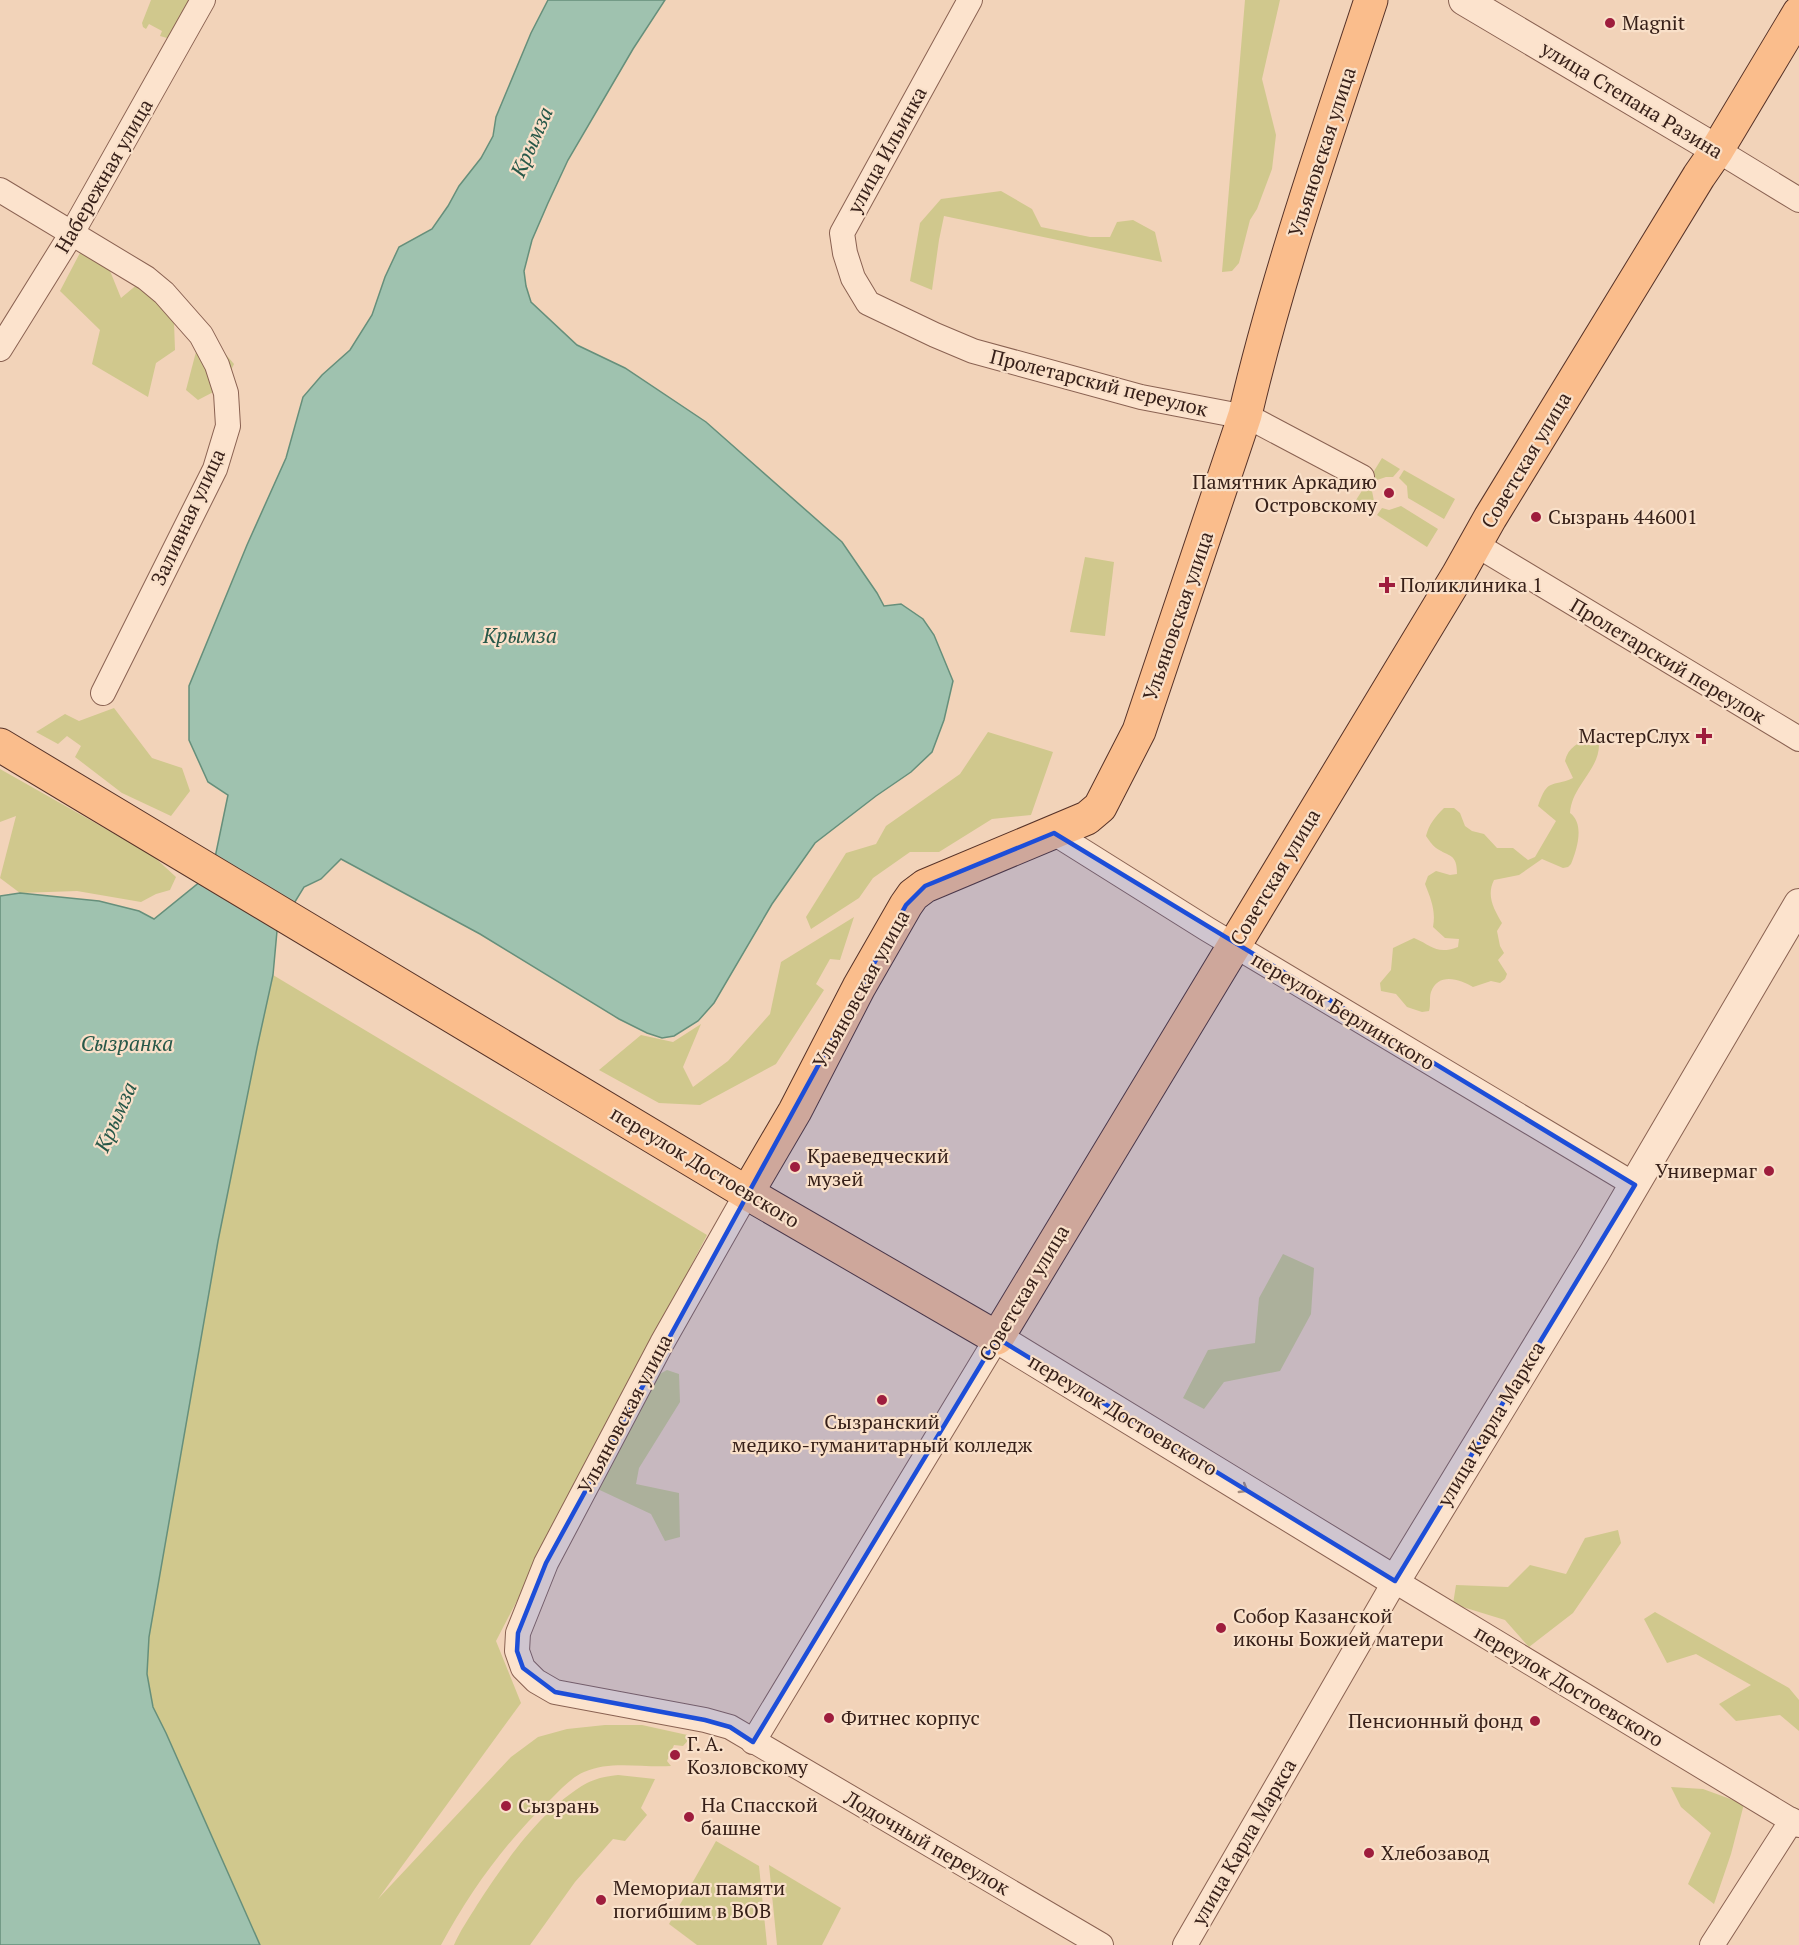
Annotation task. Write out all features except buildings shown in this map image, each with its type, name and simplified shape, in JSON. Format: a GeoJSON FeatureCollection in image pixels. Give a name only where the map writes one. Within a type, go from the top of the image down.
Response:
{"type":"FeatureCollection","features":[{"type":"Feature","properties":{"kind":"main road","name":"Ульяновская улица"},"geometry":{"type":"LineString","coordinates":[[747,1193],[795,1111],[859,987],[913,896],[925,886],[1087,818],[1100,807],[1111,789],[1139,730],[1245,415],[1299,220],[1371,0]]}},
{"type":"Feature","properties":{"kind":"main road","name":"Советская улица"},"geometry":{"type":"LineString","coordinates":[[997,1338],[1364,732],[1475,544],[1799,13]]}},
{"type":"Feature","properties":{"kind":"main road","name":"переулок Достоевского"},"geometry":{"type":"LineString","coordinates":[[0,745],[747,1193],[997,1338]]}},
{"type":"Feature","properties":{"kind":"street","name":"Набережная улица"},"geometry":{"type":"LineString","coordinates":[[0,349],[72,233],[203,0]]}},
{"type":"Feature","properties":{"kind":"street","name":"улица Ильинка"},"geometry":{"type":"LineString","coordinates":[[868,303],[853,278],[845,253],[842,233],[970,0]]}},
{"type":"Feature","properties":{"kind":"street","name":"улица Степана Разина"},"geometry":{"type":"LineString","coordinates":[[1464,0],[1799,200]]}},
{"type":"Feature","properties":{"kind":"street","name":"Заливная улица"},"geometry":{"type":"LineString","coordinates":[[0,190],[146,278],[164,293],[201,335],[217,365],[226,393],[228,426],[215,469],[103,693]]}},
{"type":"Feature","properties":{"kind":"street","name":"Пролетарский переулок"},"geometry":{"type":"LineString","coordinates":[[868,303],[973,351],[1141,397],[1245,415],[1362,477]]}},
{"type":"Feature","properties":{"kind":"street","name":"Пролетарский переулок"},"geometry":{"type":"LineString","coordinates":[[1475,544],[1799,739]]}},
{"type":"Feature","properties":{"kind":"street","name":"переулок Берлинского"},"geometry":{"type":"LineString","coordinates":[[1054,833],[1635,1185]]}},
{"type":"Feature","properties":{"kind":"street","name":"улица Карла Маркса"},"geometry":{"type":"LineString","coordinates":[[1185,1945],[1395,1581],[1635,1185],[1799,904]]}},
{"type":"Feature","properties":{"kind":"street","name":"Ульяновская улица"},"geometry":{"type":"LineString","coordinates":[[555,1692],[536,1681],[523,1668],[517,1651],[518,1633],[546,1563],[662,1342],[747,1193]]}},
{"type":"Feature","properties":{"kind":"street","name":"переулок Достоевского"},"geometry":{"type":"LineString","coordinates":[[997,1338],[1795,1823]]}},
{"type":"Feature","properties":{"kind":"street","name":"Советская улица"},"geometry":{"type":"LineString","coordinates":[[753,1742],[997,1338]]}},
{"type":"Feature","properties":{"kind":"street","name":"Лодочный переулок"},"geometry":{"type":"LineString","coordinates":[[555,1692],[705,1720],[730,1727],[1101,1945]]}},
{"type":"Feature","properties":{"kind":"street"},"geometry":{"type":"LineString","coordinates":[[1712,1945],[1795,1823]]}},
{"type":"Feature","properties":{"kind":"highlighted area"},"geometry":{"type":"Polygon","coordinates":[[[1054,833],[1635,1185],[1395,1581],[997,1338],[753,1742],[730,1727],[705,1720],[555,1692],[523,1668],[517,1651],[518,1633],[546,1563],[906,905],[925,886],[1054,833]]]}},
{"type":"Feature","properties":{"kind":"shaded area"},"geometry":{"type":"Polygon","coordinates":[[[151,0],[192,0],[170,37],[160,36],[162,31],[149,24],[146,29],[143,27],[142,23],[151,0]]]}},
{"type":"Feature","properties":{"kind":"shaded area"},"geometry":{"type":"Polygon","coordinates":[[[1245,0],[1280,0],[1262,79],[1276,135],[1272,169],[1257,209],[1250,220],[1239,263],[1232,271],[1222,272],[1245,0]]]}},
{"type":"Feature","properties":{"kind":"shaded area"},"geometry":{"type":"Polygon","coordinates":[[[1001,191],[1032,209],[1041,227],[1090,237],[1110,237],[1117,222],[1133,220],[1155,232],[1162,262],[944,216],[932,290],[910,281],[920,223],[941,199],[1001,191]]]}},
{"type":"Feature","properties":{"kind":"shaded area"},"geometry":{"type":"Polygon","coordinates":[[[82,249],[108,266],[121,298],[139,283],[174,322],[175,350],[156,363],[148,397],[92,364],[100,330],[60,291],[82,249]]]}},
{"type":"Feature","properties":{"kind":"shaded area"},"geometry":{"type":"Polygon","coordinates":[[[215,342],[234,364],[223,387],[198,400],[186,390],[197,348],[215,342]]]}},
{"type":"Feature","properties":{"kind":"shaded area"},"geometry":{"type":"Polygon","coordinates":[[[1382,458],[1400,469],[1393,477],[1377,480],[1371,476],[1382,458]]]}},
{"type":"Feature","properties":{"kind":"shaded area"},"geometry":{"type":"Polygon","coordinates":[[[1404,470],[1455,499],[1444,519],[1408,498],[1407,486],[1399,478],[1404,470]]]}},
{"type":"Feature","properties":{"kind":"shaded area"},"geometry":{"type":"Polygon","coordinates":[[[1365,486],[1372,491],[1377,505],[1373,512],[1356,500],[1365,486]]]}},
{"type":"Feature","properties":{"kind":"shaded area"},"geometry":{"type":"Polygon","coordinates":[[[1401,506],[1438,529],[1427,547],[1377,515],[1382,508],[1389,510],[1401,506]]]}},
{"type":"Feature","properties":{"kind":"shaded area"},"geometry":{"type":"Polygon","coordinates":[[[1085,557],[1114,562],[1105,636],[1070,632],[1085,557]]]}},
{"type":"Feature","properties":{"kind":"shaded area"},"geometry":{"type":"Polygon","coordinates":[[[114,708],[152,758],[182,768],[190,791],[171,816],[122,793],[75,757],[81,746],[67,736],[58,744],[36,732],[65,714],[79,721],[114,708]]]}},
{"type":"Feature","properties":{"kind":"shaded area"},"geometry":{"type":"Polygon","coordinates":[[[988,732],[1053,752],[1031,815],[992,819],[939,852],[910,852],[873,878],[859,898],[811,929],[806,917],[846,853],[876,844],[886,826],[960,774],[988,732]]]}},
{"type":"Feature","properties":{"kind":"shaded area"},"geometry":{"type":"Polygon","coordinates":[[[1592,738],[1599,743],[1598,753],[1591,770],[1576,794],[1570,813],[1575,818],[1578,830],[1577,844],[1571,864],[1563,868],[1542,859],[1519,875],[1494,880],[1491,897],[1502,923],[1497,931],[1504,953],[1498,960],[1507,974],[1505,979],[1500,983],[1491,981],[1473,987],[1456,980],[1444,980],[1434,986],[1431,992],[1429,1011],[1422,1012],[1407,1007],[1396,994],[1381,991],[1380,983],[1391,970],[1393,948],[1414,938],[1439,950],[1458,947],[1459,939],[1445,938],[1433,927],[1433,910],[1425,884],[1428,876],[1436,871],[1450,875],[1457,874],[1454,859],[1436,848],[1426,836],[1435,818],[1444,808],[1454,808],[1460,813],[1465,826],[1472,831],[1484,834],[1497,848],[1513,848],[1528,860],[1535,857],[1556,821],[1538,806],[1541,797],[1551,785],[1573,778],[1565,761],[1566,756],[1575,746],[1592,738]]]}},
{"type":"Feature","properties":{"kind":"shaded area"},"geometry":{"type":"Polygon","coordinates":[[[0,769],[152,855],[176,877],[170,890],[141,902],[77,891],[20,893],[0,878],[16,816],[0,822],[0,769]]]}},
{"type":"Feature","properties":{"kind":"shaded area"},"geometry":{"type":"Polygon","coordinates":[[[854,917],[840,960],[830,959],[816,984],[824,990],[776,1064],[700,1105],[659,1103],[599,1070],[641,1035],[673,1042],[701,1024],[683,1067],[693,1087],[728,1061],[770,1014],[781,962],[854,917]]]}},
{"type":"Feature","properties":{"kind":"shaded area"},"geometry":{"type":"Polygon","coordinates":[[[273,975],[707,1235],[496,1641],[521,1703],[378,1899],[511,1757],[538,1737],[567,1729],[605,1725],[642,1725],[692,1736],[683,1746],[674,1745],[667,1761],[671,1766],[605,1766],[584,1772],[571,1780],[519,1831],[490,1867],[441,1945],[260,1945],[153,1707],[147,1674],[149,1637],[218,1241],[273,975]]]}},
{"type":"Feature","properties":{"kind":"shaded area"},"geometry":{"type":"Polygon","coordinates":[[[1283,1254],[1314,1268],[1311,1314],[1280,1371],[1224,1382],[1204,1409],[1183,1398],[1208,1350],[1255,1343],[1259,1298],[1283,1254]]]}},
{"type":"Feature","properties":{"kind":"shaded area"},"geometry":{"type":"Polygon","coordinates":[[[667,1370],[679,1374],[680,1402],[639,1468],[636,1484],[679,1493],[680,1537],[665,1541],[651,1514],[589,1485],[650,1379],[667,1370]]]}},
{"type":"Feature","properties":{"kind":"shaded area"},"geometry":{"type":"Polygon","coordinates":[[[1618,1530],[1621,1543],[1573,1613],[1529,1647],[1505,1620],[1453,1604],[1456,1585],[1508,1587],[1530,1565],[1566,1574],[1585,1538],[1618,1530]]]}},
{"type":"Feature","properties":{"kind":"shaded area"},"geometry":{"type":"Polygon","coordinates":[[[1655,1612],[1789,1688],[1799,1700],[1799,1731],[1780,1715],[1736,1721],[1719,1704],[1751,1685],[1696,1654],[1667,1663],[1644,1619],[1655,1612]]]}},
{"type":"Feature","properties":{"kind":"shaded area"},"geometry":{"type":"Polygon","coordinates":[[[618,1775],[655,1779],[641,1808],[647,1815],[625,1841],[613,1839],[575,1882],[530,1945],[454,1945],[500,1871],[539,1822],[570,1794],[587,1783],[618,1775]]]}},
{"type":"Feature","properties":{"kind":"shaded area"},"geometry":{"type":"Polygon","coordinates":[[[1671,1787],[1703,1789],[1744,1804],[1731,1854],[1714,1904],[1688,1884],[1711,1833],[1681,1807],[1671,1787]]]}},
{"type":"Feature","properties":{"kind":"shaded area"},"geometry":{"type":"Polygon","coordinates":[[[716,1841],[759,1866],[767,1945],[697,1945],[669,1924],[716,1841]]]}},
{"type":"Feature","properties":{"kind":"shaded area"},"geometry":{"type":"Polygon","coordinates":[[[769,1865],[841,1908],[822,1945],[777,1945],[769,1865]]]}},
{"type":"Feature","properties":{"kind":"water","name":"Крымза"},"geometry":{"type":"Polygon","coordinates":[[[548,0],[665,0],[633,49],[568,160],[548,203],[532,240],[524,271],[531,302],[577,345],[625,368],[706,422],[842,542],[884,606],[901,604],[923,619],[934,635],[953,681],[944,720],[932,752],[911,772],[815,843],[772,904],[714,1003],[698,1021],[674,1036],[662,1038],[619,1019],[480,934],[341,859],[321,879],[304,887],[277,931],[273,975],[218,1241],[149,1637],[147,1674],[153,1707],[260,1945],[0,1945],[0,896],[20,893],[99,901],[139,911],[154,919],[212,872],[228,795],[208,782],[189,740],[189,686],[247,545],[286,458],[303,397],[322,375],[350,350],[372,315],[385,277],[399,247],[432,229],[459,186],[481,158],[493,136],[496,117],[531,33],[548,0]]]}},
{"type":"Feature","properties":{"kind":"place","name":"Magnit"},"geometry":{"type":"Point","coordinates":[1610,23]}},
{"type":"Feature","properties":{"kind":"place","name":"Памятник Аркадию Островскому"},"geometry":{"type":"Point","coordinates":[1389,493]}},
{"type":"Feature","properties":{"kind":"place","name":"Сызрань 446001"},"geometry":{"type":"Point","coordinates":[1536,517]}},
{"type":"Feature","properties":{"kind":"place","name":"Поликлиника 1"},"geometry":{"type":"Point","coordinates":[1387,585]}},
{"type":"Feature","properties":{"kind":"place","name":"МастерСлух"},"geometry":{"type":"Point","coordinates":[1704,736]}},
{"type":"Feature","properties":{"kind":"place","name":"Краеведческий музей"},"geometry":{"type":"Point","coordinates":[795,1167]}},
{"type":"Feature","properties":{"kind":"place","name":"Универмаг"},"geometry":{"type":"Point","coordinates":[1769,1171]}},
{"type":"Feature","properties":{"kind":"place","name":"Сызранский медико-гуманитарный колледж"},"geometry":{"type":"Point","coordinates":[882,1400]}},
{"type":"Feature","properties":{"kind":"place","name":"Собор Казанской иконы Божией матери"},"geometry":{"type":"Point","coordinates":[1221,1628]}},
{"type":"Feature","properties":{"kind":"place","name":"Фитнес корпус"},"geometry":{"type":"Point","coordinates":[829,1718]}},
{"type":"Feature","properties":{"kind":"place","name":"Пенсионный фонд"},"geometry":{"type":"Point","coordinates":[1535,1721]}},
{"type":"Feature","properties":{"kind":"place","name":"Г. А. Козловскому"},"geometry":{"type":"Point","coordinates":[675,1755]}},
{"type":"Feature","properties":{"kind":"place","name":"Сызрань"},"geometry":{"type":"Point","coordinates":[506,1806]}},
{"type":"Feature","properties":{"kind":"place","name":"На Спасской башне"},"geometry":{"type":"Point","coordinates":[689,1817]}},
{"type":"Feature","properties":{"kind":"place","name":"Хлебозавод"},"geometry":{"type":"Point","coordinates":[1369,1853]}},
{"type":"Feature","properties":{"kind":"place","name":"Мемориал памяти погибшим в ВОВ"},"geometry":{"type":"Point","coordinates":[601,1900]}},
{"type":"Feature","properties":{"kind":"water label","name":"Сызранка"},"geometry":{"type":"Point","coordinates":[127,1044]}}]}
